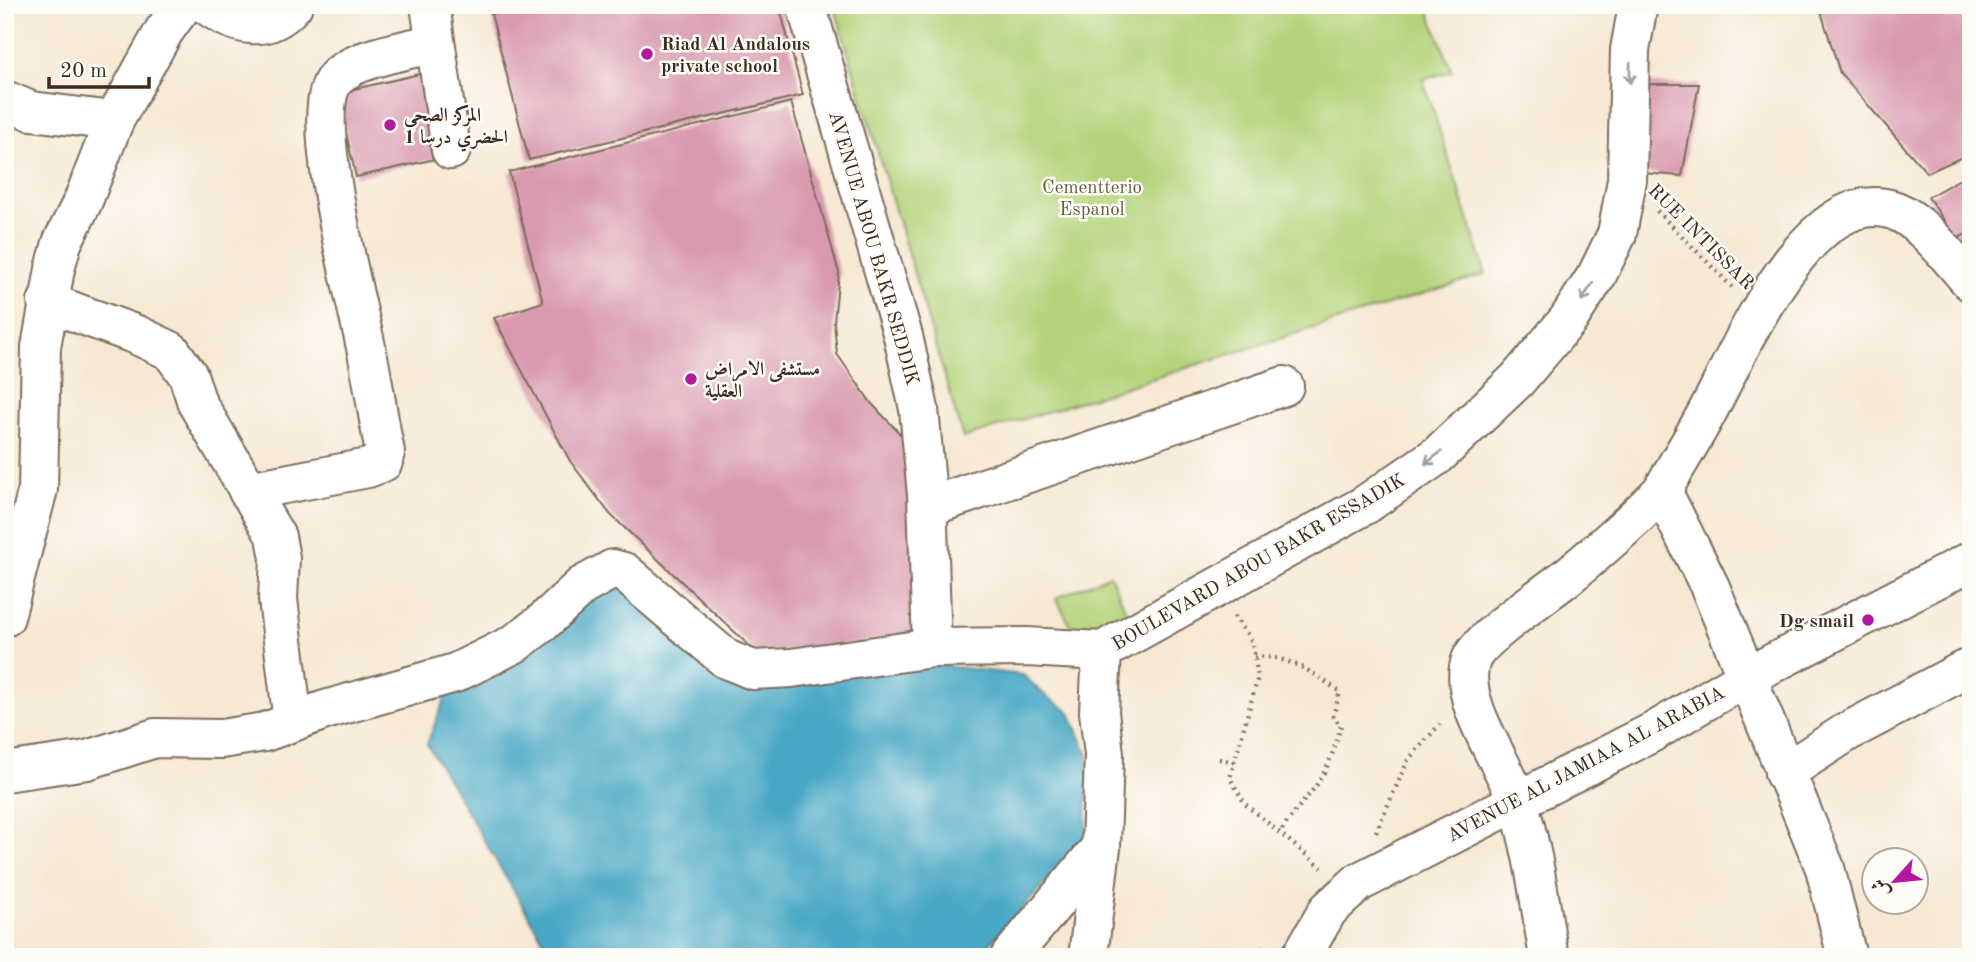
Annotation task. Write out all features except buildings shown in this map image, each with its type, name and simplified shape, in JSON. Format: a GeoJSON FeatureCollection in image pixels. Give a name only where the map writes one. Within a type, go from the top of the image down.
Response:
{"type":"FeatureCollection","features":[{"type":"Feature","properties":{"kind":"street"},"geometry":{"type":"LineString","coordinates":[[5,617],[38,489],[41,347],[47,302],[62,243],[83,201],[114,121],[164,30],[183,5]]}},
{"type":"Feature","properties":{"kind":"street"},"geometry":{"type":"LineString","coordinates":[[208,5],[222,16],[248,26],[270,23],[293,5]]}},
{"type":"Feature","properties":{"kind":"street"},"geometry":{"type":"LineString","coordinates":[[429,5],[451,150]]}},
{"type":"Feature","properties":{"kind":"street","name":"AVENUE ABOU BAKR SEDDIK"},"geometry":{"type":"LineString","coordinates":[[806,5],[903,336],[919,409],[928,507],[932,648]]}},
{"type":"Feature","properties":{"kind":"street","name":"BOULEVARD ABOU BAKR ESSADIK"},"geometry":{"type":"LineString","coordinates":[[1102,651],[1365,505],[1428,463],[1517,380],[1569,320],[1597,275],[1617,234],[1627,180],[1630,50],[1638,5]]}},
{"type":"Feature","properties":{"kind":"street"},"geometry":{"type":"LineString","coordinates":[[248,491],[368,468],[383,462],[385,452],[329,162],[328,93],[342,72],[362,63],[435,43]]}},
{"type":"Feature","properties":{"kind":"street"},"geometry":{"type":"LineString","coordinates":[[5,100],[32,111],[114,121]]}},
{"type":"Feature","properties":{"kind":"street"},"geometry":{"type":"LineString","coordinates":[[1549,957],[1516,799],[1489,745],[1473,699],[1468,677],[1471,658],[1490,638],[1609,542],[1662,491],[1710,406],[1758,312],[1795,259],[1835,219],[1857,211],[1880,208],[1895,211],[1924,232],[1971,282]]}},
{"type":"Feature","properties":{"kind":"street"},"geometry":{"type":"LineString","coordinates":[[47,302],[138,335],[171,351],[188,375],[197,403],[276,537],[281,558],[278,599],[292,722]]}},
{"type":"Feature","properties":{"kind":"street"},"geometry":{"type":"LineString","coordinates":[[928,507],[1284,386]]}},
{"type":"Feature","properties":{"kind":"street"},"geometry":{"type":"LineString","coordinates":[[1662,491],[1710,587],[1825,868],[1847,957]]}},
{"type":"Feature","properties":{"kind":"street","name":"AVENUE AL JAMIAA AL ARABIA"},"geometry":{"type":"LineString","coordinates":[[1301,957],[1328,910],[1359,881],[1516,799],[1653,732],[1748,676],[1971,561]]}},
{"type":"Feature","properties":{"kind":"street"},"geometry":{"type":"LineString","coordinates":[[5,772],[87,760],[155,738],[221,739],[265,732],[455,673],[514,644],[542,623],[582,586],[613,569],[624,572],[726,659],[753,670],[791,668],[932,648],[1026,647],[1102,651],[1099,712],[1104,754],[1101,847],[1088,957]]}},
{"type":"Feature","properties":{"kind":"street"},"geometry":{"type":"LineString","coordinates":[[1784,773],[1847,733],[1964,670]]}},
{"type":"Feature","properties":{"kind":"street"},"geometry":{"type":"LineString","coordinates":[[1010,957],[1101,847]]}},
{"type":"Feature","properties":{"kind":"path","name":"RUE INTISSAR"},"geometry":{"type":"LineString","coordinates":[[1627,180],[1758,312]]}},
{"type":"Feature","properties":{"kind":"path"},"geometry":{"type":"LineString","coordinates":[[1216,589],[1252,640],[1258,677],[1230,778],[1245,804],[1349,891]]}},
{"type":"Feature","properties":{"kind":"path"},"geometry":{"type":"LineString","coordinates":[[1255,656],[1280,656],[1317,675],[1340,692],[1333,717],[1341,725],[1335,746],[1319,782],[1293,811],[1280,833]]}},
{"type":"Feature","properties":{"kind":"path"},"geometry":{"type":"LineString","coordinates":[[1374,836],[1408,760],[1450,714],[1473,699]]}},
{"type":"Feature","properties":{"kind":"path"},"geometry":{"type":"LineString","coordinates":[[1220,759],[1236,762]]}},
{"type":"Feature","properties":{"kind":"green space","name":"Cementterio Espanol"},"geometry":{"type":"Polygon","coordinates":[[[834,5],[1401,5],[1403,11],[1427,7],[1452,71],[1423,79],[1486,274],[963,438],[834,5]]]}},
{"type":"Feature","properties":{"kind":"green space"},"geometry":{"type":"Polygon","coordinates":[[[1110,575],[1128,615],[1075,634],[1056,598],[1110,575]]]}},
{"type":"Feature","properties":{"kind":"water"},"geometry":{"type":"Polygon","coordinates":[[[613,569],[732,678],[920,663],[1023,675],[1047,697],[1069,711],[1088,755],[1086,840],[979,955],[1004,947],[994,957],[553,957],[427,744],[455,673],[613,569]]]}},
{"type":"Feature","properties":{"kind":"place","name":"Riad Al Andalous private school"},"geometry":{"type":"Point","coordinates":[647,54]}},
{"type":"Feature","properties":{"kind":"place","name":"المركز الصحي الحضري درسا 1"},"geometry":{"type":"Point","coordinates":[390,125]}},
{"type":"Feature","properties":{"kind":"place","name":"مستشفى الامراض العقلية"},"geometry":{"type":"Point","coordinates":[691,379]}},
{"type":"Feature","properties":{"kind":"place","name":"Dg smail"},"geometry":{"type":"Point","coordinates":[1868,620]}}]}
